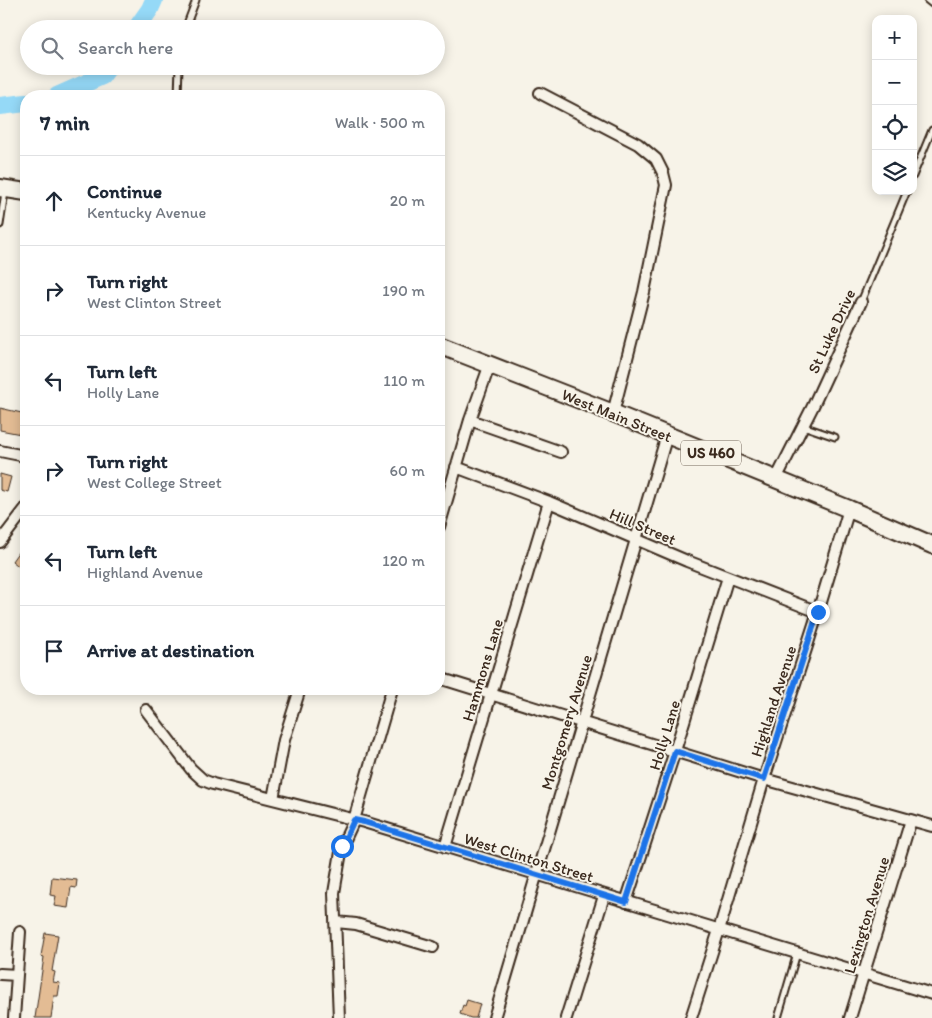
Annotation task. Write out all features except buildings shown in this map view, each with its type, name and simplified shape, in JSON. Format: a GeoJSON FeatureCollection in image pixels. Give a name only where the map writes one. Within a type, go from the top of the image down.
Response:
{"type":"FeatureCollection","features":[{"type":"Feature","properties":{"kind":"main road"},"geometry":{"type":"LineString","coordinates":[[2,188],[20,191]]}},
{"type":"Feature","properties":{"kind":"main road","name":"West Main Street"},"geometry":{"type":"LineString","coordinates":[[445,347],[613,413],[932,544]]}},
{"type":"Feature","properties":{"kind":"street"},"geometry":{"type":"LineString","coordinates":[[540,93],[638,144],[656,159],[663,173],[666,185],[644,292],[613,413]]}},
{"type":"Feature","properties":{"kind":"street","name":"St Luke Drive"},"geometry":{"type":"LineString","coordinates":[[776,479],[861,302]]}},
{"type":"Feature","properties":{"kind":"street"},"geometry":{"type":"LineString","coordinates":[[445,505],[470,420],[490,364]]}},
{"type":"Feature","properties":{"kind":"street"},"geometry":{"type":"LineString","coordinates":[[470,420],[561,452]]}},
{"type":"Feature","properties":{"kind":"street","name":"Montgomery Avenue"},"geometry":{"type":"LineString","coordinates":[[494,1018],[667,435]]}},
{"type":"Feature","properties":{"kind":"street"},"geometry":{"type":"LineString","coordinates":[[0,451],[20,455]]}},
{"type":"Feature","properties":{"kind":"street","name":"Hill Street"},"geometry":{"type":"LineString","coordinates":[[456,467],[548,502],[687,561],[818,612]]}},
{"type":"Feature","properties":{"kind":"street","name":"Hammons Lane"},"geometry":{"type":"LineString","coordinates":[[445,847],[548,502]]}},
{"type":"Feature","properties":{"kind":"street","name":"Highland Avenue"},"geometry":{"type":"LineString","coordinates":[[692,1018],[764,779],[849,509]]}},
{"type":"Feature","properties":{"kind":"street"},"geometry":{"type":"LineString","coordinates":[[0,542],[20,516]]}},
{"type":"Feature","properties":{"kind":"street","name":"Holly Lane"},"geometry":{"type":"LineString","coordinates":[[626,902],[675,751],[728,577]]}},
{"type":"Feature","properties":{"kind":"street"},"geometry":{"type":"LineString","coordinates":[[445,680],[764,779],[932,826]]}},
{"type":"Feature","properties":{"kind":"street"},"geometry":{"type":"LineString","coordinates":[[273,799],[284,740],[298,695]]}},
{"type":"Feature","properties":{"kind":"street"},"geometry":{"type":"LineString","coordinates":[[339,1018],[334,893],[342,846],[354,820],[390,695]]}},
{"type":"Feature","properties":{"kind":"street","name":"West Clinton Street"},"geometry":{"type":"LineString","coordinates":[[146,710],[191,769],[203,780],[213,784],[354,820],[932,994]]}},
{"type":"Feature","properties":{"kind":"street","name":"Lexington Avenue"},"geometry":{"type":"LineString","coordinates":[[850,1018],[911,820]]}},
{"type":"Feature","properties":{"kind":"street"},"geometry":{"type":"LineString","coordinates":[[566,1018],[604,896]]}},
{"type":"Feature","properties":{"kind":"street"},"geometry":{"type":"LineString","coordinates":[[336,922],[365,926],[433,947]]}},
{"type":"Feature","properties":{"kind":"street"},"geometry":{"type":"LineString","coordinates":[[14,1018],[20,932]]}},
{"type":"Feature","properties":{"kind":"street"},"geometry":{"type":"LineString","coordinates":[[0,974],[17,974]]}},
{"type":"Feature","properties":{"kind":"lane"},"geometry":{"type":"LineString","coordinates":[[188,20],[196,0]]}},
{"type":"Feature","properties":{"kind":"lane"},"geometry":{"type":"LineString","coordinates":[[927,0],[932,4]]}},
{"type":"Feature","properties":{"kind":"lane"},"geometry":{"type":"LineString","coordinates":[[178,90],[179,75]]}},
{"type":"Feature","properties":{"kind":"lane"},"geometry":{"type":"LineString","coordinates":[[917,166],[932,130]]}},
{"type":"Feature","properties":{"kind":"lane"},"geometry":{"type":"LineString","coordinates":[[0,225],[2,188]]}},
{"type":"Feature","properties":{"kind":"lane","name":"St Luke Drive"},"geometry":{"type":"LineString","coordinates":[[861,302],[905,195]]}},
{"type":"Feature","properties":{"kind":"lane"},"geometry":{"type":"LineString","coordinates":[[803,426],[835,437]]}},
{"type":"Feature","properties":{"kind":"lane"},"geometry":{"type":"LineString","coordinates":[[778,1018],[797,953]]}},
{"type":"Feature","properties":{"kind":"waterway"},"geometry":{"type":"LineString","coordinates":[[142,20],[154,0]]}},
{"type":"Feature","properties":{"kind":"waterway"},"geometry":{"type":"LineString","coordinates":[[70,90],[103,75]]}},
{"type":"Feature","properties":{"kind":"waterway"},"geometry":{"type":"LineString","coordinates":[[0,106],[20,104]]}},
{"type":"Feature","properties":{"kind":"route"},"geometry":{"type":"LineString","coordinates":[[342,846],[354,820],[626,902],[675,751],[764,779],[818,612]]}}]}
